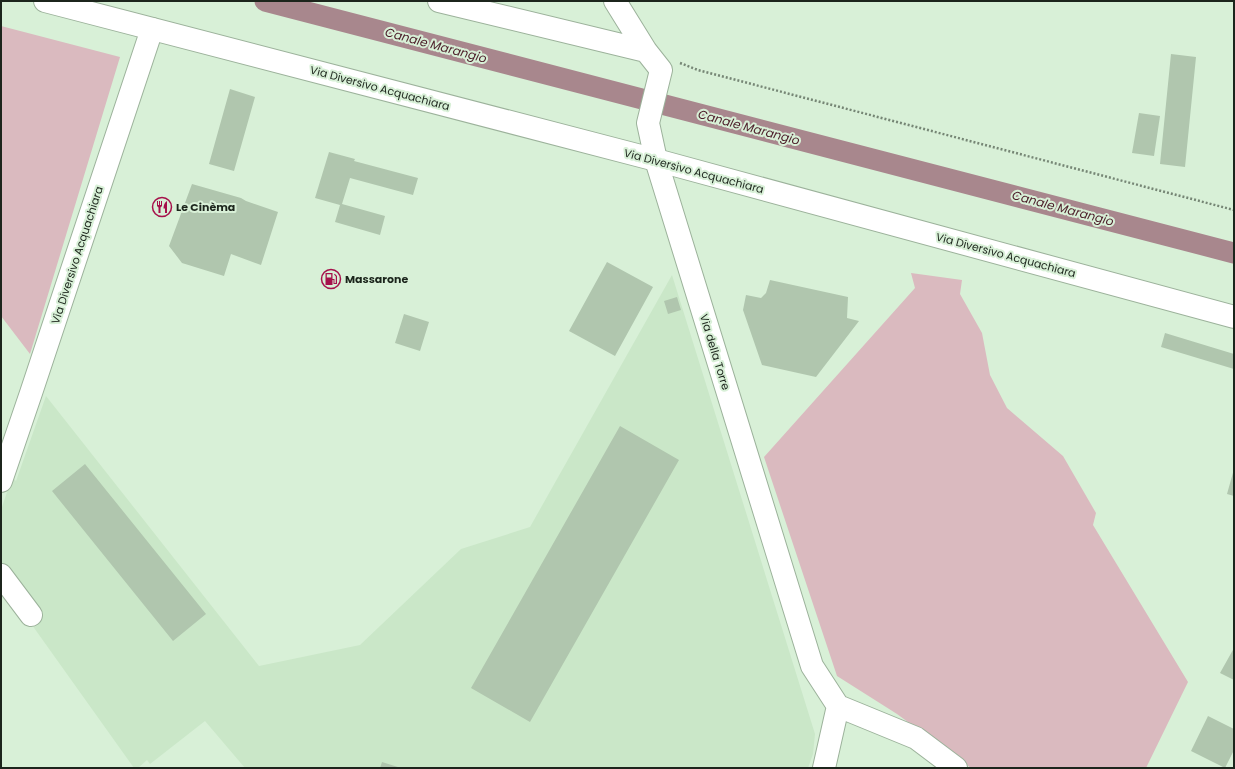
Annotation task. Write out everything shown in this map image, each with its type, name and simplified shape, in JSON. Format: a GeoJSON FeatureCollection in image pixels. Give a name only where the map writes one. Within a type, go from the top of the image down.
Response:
{"type":"FeatureCollection","features":[{"type":"Feature","properties":{"kind":"street","name":"Via Diversivo Acquachiara"},"geometry":{"type":"LineString","coordinates":[[45,1],[656,160],[1234,317]]}},
{"type":"Feature","properties":{"kind":"street"},"geometry":{"type":"LineString","coordinates":[[438,1],[646,51],[668,66]]}},
{"type":"Feature","properties":{"kind":"street"},"geometry":{"type":"LineString","coordinates":[[615,1],[646,51]]}},
{"type":"Feature","properties":{"kind":"street","name":"Via Diversivo Acquachiara"},"geometry":{"type":"LineString","coordinates":[[1,481],[152,29]]}},
{"type":"Feature","properties":{"kind":"street","name":"Via della Torre"},"geometry":{"type":"LineString","coordinates":[[668,66],[648,122],[656,160],[812,666],[838,706]]}},
{"type":"Feature","properties":{"kind":"street"},"geometry":{"type":"LineString","coordinates":[[1,575],[32,614]]}},
{"type":"Feature","properties":{"kind":"street"},"geometry":{"type":"LineString","coordinates":[[824,768],[838,706],[916,738],[956,768]]}},
{"type":"Feature","properties":{"kind":"path"},"geometry":{"type":"LineString","coordinates":[[668,66],[698,70],[1234,210]]}},
{"type":"Feature","properties":{"kind":"shaded area"},"geometry":{"type":"Polygon","coordinates":[[[1,26],[120,57],[30,354],[1,316],[1,26]]]}},
{"type":"Feature","properties":{"kind":"shaded area"},"geometry":{"type":"Polygon","coordinates":[[[911,273],[962,280],[960,294],[982,333],[990,375],[1007,408],[1063,456],[1096,513],[1093,525],[1188,682],[1146,768],[971,768],[897,714],[837,676],[764,457],[915,288],[911,273]]]}},
{"type":"Feature","properties":{"kind":"shaded area"},"geometry":{"type":"Polygon","coordinates":[[[672,275],[815,734],[813,754],[808,768],[245,768],[205,721],[150,764],[147,760],[138,768],[134,768],[27,618],[1,565],[1,510],[12,477],[16,481],[46,396],[259,666],[360,645],[461,549],[530,527],[672,275]]]}},
{"type":"Feature","properties":{"kind":"building"},"geometry":{"type":"Polygon","coordinates":[[[1171,54],[1196,57],[1185,167],[1160,164],[1171,54]]]}},
{"type":"Feature","properties":{"kind":"building"},"geometry":{"type":"Polygon","coordinates":[[[230,89],[255,97],[234,171],[209,164],[230,89]]]}},
{"type":"Feature","properties":{"kind":"building"},"geometry":{"type":"Polygon","coordinates":[[[1139,113],[1160,116],[1154,156],[1132,153],[1139,113]]]}},
{"type":"Feature","properties":{"kind":"building"},"geometry":{"type":"Polygon","coordinates":[[[329,152],[355,159],[354,161],[418,178],[413,195],[350,178],[342,204],[385,216],[380,235],[335,222],[340,205],[315,198],[329,152]]]}},
{"type":"Feature","properties":{"kind":"building"},"geometry":{"type":"Polygon","coordinates":[[[192,184],[241,198],[278,212],[261,265],[231,254],[224,276],[182,263],[169,246],[192,184]]]}},
{"type":"Feature","properties":{"kind":"building"},"geometry":{"type":"Polygon","coordinates":[[[607,262],[653,287],[615,356],[569,331],[607,262]]]}},
{"type":"Feature","properties":{"kind":"building"},"geometry":{"type":"Polygon","coordinates":[[[770,280],[848,297],[847,318],[859,321],[816,377],[762,365],[743,310],[746,295],[761,298],[766,293],[770,280]]]}},
{"type":"Feature","properties":{"kind":"building"},"geometry":{"type":"Polygon","coordinates":[[[677,297],[681,310],[668,314],[664,301],[677,297]]]}},
{"type":"Feature","properties":{"kind":"building"},"geometry":{"type":"Polygon","coordinates":[[[404,314],[429,322],[420,351],[395,343],[404,314]]]}},
{"type":"Feature","properties":{"kind":"building"},"geometry":{"type":"Polygon","coordinates":[[[1165,333],[1234,354],[1234,369],[1161,347],[1165,333]]]}},
{"type":"Feature","properties":{"kind":"building"},"geometry":{"type":"Polygon","coordinates":[[[620,426],[679,460],[530,722],[471,688],[620,426]]]}},
{"type":"Feature","properties":{"kind":"building"},"geometry":{"type":"Polygon","coordinates":[[[85,464],[206,614],[173,641],[52,491],[85,464]]]}},
{"type":"Feature","properties":{"kind":"building"},"geometry":{"type":"Polygon","coordinates":[[[1234,469],[1234,496],[1227,494],[1234,469]]]}},
{"type":"Feature","properties":{"kind":"building"},"geometry":{"type":"Polygon","coordinates":[[[1234,648],[1234,680],[1220,673],[1234,648]]]}},
{"type":"Feature","properties":{"kind":"building"},"geometry":{"type":"Polygon","coordinates":[[[1208,716],[1234,729],[1234,750],[1225,768],[1191,751],[1208,716]]]}},
{"type":"Feature","properties":{"kind":"building"},"geometry":{"type":"Polygon","coordinates":[[[382,762],[401,768],[380,768],[382,762]]]}},
{"type":"Feature","properties":{"kind":"waterway","name":"Canale Marangio"},"geometry":{"type":"LineString","coordinates":[[265,1],[1234,253]]}},
{"type":"Feature","properties":{"kind":"place","name":"Le Cinèma"},"geometry":{"type":"Point","coordinates":[162,207]}},
{"type":"Feature","properties":{"kind":"place","name":"Massarone"},"geometry":{"type":"Point","coordinates":[331,279]}}]}
